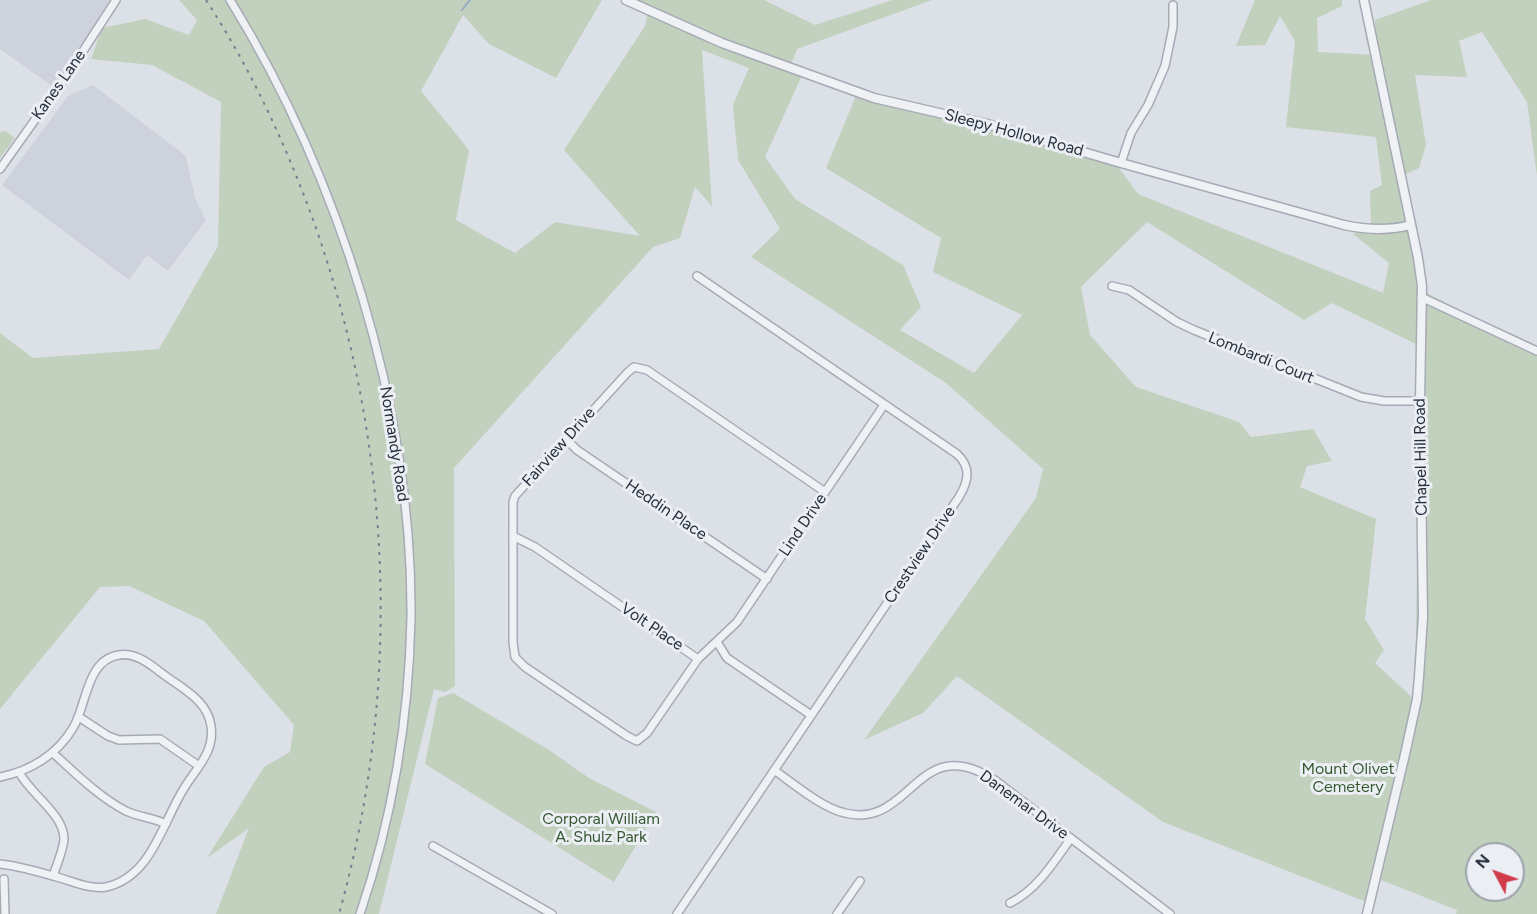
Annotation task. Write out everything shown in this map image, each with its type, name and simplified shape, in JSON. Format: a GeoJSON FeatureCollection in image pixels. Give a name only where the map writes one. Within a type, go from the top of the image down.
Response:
{"type":"FeatureCollection","features":[{"type":"Feature","properties":{"kind":"street","name":"Kanes Lane"},"geometry":{"type":"LineString","coordinates":[[0,169],[74,65],[116,0]]}},
{"type":"Feature","properties":{"kind":"street","name":"Normandy Road"},"geometry":{"type":"LineString","coordinates":[[230,0],[275,79],[334,213],[360,288],[380,362],[400,476],[410,573],[411,616],[407,682],[399,755],[386,822],[360,914]]}},
{"type":"Feature","properties":{"kind":"street","name":"Sleepy Hollow Road"},"geometry":{"type":"LineString","coordinates":[[626,0],[722,43],[840,87],[900,105],[987,124],[1120,163],[1362,228],[1391,229],[1411,225]]}},
{"type":"Feature","properties":{"kind":"street","name":"Chapel Hill Road"},"geometry":{"type":"LineString","coordinates":[[1364,0],[1418,258],[1421,297],[1423,616],[1419,677],[1406,750],[1367,914]]}},
{"type":"Feature","properties":{"kind":"street"},"geometry":{"type":"LineString","coordinates":[[1120,163],[1131,133],[1148,105],[1165,66],[1173,27],[1173,5]]}},
{"type":"Feature","properties":{"kind":"street","name":"Crestview Drive"},"geometry":{"type":"LineString","coordinates":[[677,914],[959,497],[967,481],[968,470],[962,458],[697,276]]}},
{"type":"Feature","properties":{"kind":"street","name":"Lombardi Court"},"geometry":{"type":"LineString","coordinates":[[1112,286],[1129,290],[1177,322],[1194,330],[1341,390],[1361,397],[1384,401],[1420,401]]}},
{"type":"Feature","properties":{"kind":"street"},"geometry":{"type":"LineString","coordinates":[[1421,297],[1537,351]]}},
{"type":"Feature","properties":{"kind":"street","name":"Fairview Drive"},"geometry":{"type":"LineString","coordinates":[[698,659],[647,733],[637,741],[525,667],[515,657],[513,642],[512,510],[515,496],[634,367],[646,370],[825,492]]}},
{"type":"Feature","properties":{"kind":"street","name":"Lind Drive"},"geometry":{"type":"LineString","coordinates":[[717,642],[737,622],[884,405]]}},
{"type":"Feature","properties":{"kind":"street","name":"Heddin Place"},"geometry":{"type":"LineString","coordinates":[[566,439],[577,450],[767,579]]}},
{"type":"Feature","properties":{"kind":"street","name":"Volt Place"},"geometry":{"type":"LineString","coordinates":[[513,536],[535,548],[698,659],[717,642]]}},
{"type":"Feature","properties":{"kind":"street"},"geometry":{"type":"LineString","coordinates":[[717,642],[728,658],[811,715]]}},
{"type":"Feature","properties":{"kind":"street"},"geometry":{"type":"LineString","coordinates":[[0,777],[34,766],[53,753],[67,737],[79,717],[92,679],[103,662],[109,658],[122,655],[142,659],[195,698],[207,712],[211,726],[212,742],[206,758],[183,790],[148,855],[121,881],[103,888],[94,887],[4,864],[2,882],[5,914]]}},
{"type":"Feature","properties":{"kind":"street"},"geometry":{"type":"LineString","coordinates":[[79,717],[113,738],[160,739],[199,766]]}},
{"type":"Feature","properties":{"kind":"street"},"geometry":{"type":"LineString","coordinates":[[53,753],[119,806],[166,824]]}},
{"type":"Feature","properties":{"kind":"street","name":"Danemar Drive"},"geometry":{"type":"LineString","coordinates":[[774,770],[832,808],[847,814],[859,815],[878,812],[894,804],[921,778],[933,771],[952,766],[967,767],[984,773],[1170,914]]}},
{"type":"Feature","properties":{"kind":"street"},"geometry":{"type":"LineString","coordinates":[[19,772],[62,828],[63,844],[53,876]]}},
{"type":"Feature","properties":{"kind":"street"},"geometry":{"type":"LineString","coordinates":[[1010,903],[1032,890],[1071,838]]}},
{"type":"Feature","properties":{"kind":"street"},"geometry":{"type":"LineString","coordinates":[[434,846],[552,914]]}},
{"type":"Feature","properties":{"kind":"street"},"geometry":{"type":"LineString","coordinates":[[837,914],[860,881]]}},
{"type":"Feature","properties":{"kind":"shaded area"},"geometry":{"type":"Polygon","coordinates":[[[0,0],[109,0],[89,34],[52,86],[0,49],[0,0]]]}},
{"type":"Feature","properties":{"kind":"shaded area"},"geometry":{"type":"Polygon","coordinates":[[[93,85],[186,156],[195,198],[206,220],[168,271],[147,255],[129,280],[2,185],[68,96],[93,85]]]}},
{"type":"Feature","properties":{"kind":"green space","name":"Mount Olivet Cemetery"},"geometry":{"type":"Polygon","coordinates":[[[179,0],[602,0],[556,78],[489,44],[463,15],[421,91],[469,150],[456,220],[515,253],[555,222],[640,236],[564,150],[645,26],[648,12],[621,0],[764,0],[815,25],[893,0],[932,0],[797,49],[790,67],[803,73],[765,157],[795,199],[903,265],[921,307],[900,330],[974,373],[1022,315],[933,272],[941,238],[826,168],[858,91],[1114,161],[1138,194],[1383,293],[1389,263],[1353,234],[1371,226],[1370,191],[1382,185],[1376,137],[1286,127],[1295,41],[1280,16],[1265,45],[1236,46],[1255,0],[1342,0],[1342,6],[1317,18],[1318,52],[1376,55],[1375,20],[1431,0],[1537,0],[1537,176],[1527,102],[1482,32],[1459,41],[1467,77],[1415,75],[1426,145],[1419,168],[1402,176],[1418,288],[1537,352],[1537,914],[1456,914],[1457,910],[1376,878],[1369,903],[1163,822],[957,676],[923,713],[864,740],[1036,498],[1043,469],[946,383],[751,257],[780,229],[738,160],[733,105],[749,68],[702,50],[712,206],[695,187],[680,238],[653,247],[454,468],[455,686],[445,692],[434,689],[379,914],[216,914],[249,828],[207,858],[264,767],[290,752],[294,725],[204,621],[129,586],[100,587],[0,709],[0,333],[33,358],[159,349],[218,246],[221,102],[152,65],[91,59],[102,28],[145,19],[189,35],[197,20],[179,0]],[[1147,222],[1081,287],[1090,335],[1136,387],[1239,422],[1251,437],[1313,429],[1332,461],[1307,466],[1300,487],[1376,519],[1365,619],[1384,650],[1375,663],[1415,700],[1420,346],[1332,303],[1304,320],[1147,222]]]}},
{"type":"Feature","properties":{"kind":"green space"},"geometry":{"type":"Polygon","coordinates":[[[5,131],[15,138],[0,158],[0,132],[5,131]]]}},
{"type":"Feature","properties":{"kind":"green space","name":"Corporal William A. Shulz Park"},"geometry":{"type":"Polygon","coordinates":[[[453,693],[549,750],[589,778],[656,812],[614,882],[425,764],[438,698],[453,693]]]}},
{"type":"Feature","properties":{"kind":"waterway"},"geometry":{"type":"LineString","coordinates":[[462,10],[470,0]]}},
{"type":"Feature","properties":{"kind":"railway"},"geometry":{"type":"LineString","coordinates":[[206,0],[240,57],[270,116],[288,156],[322,247],[349,340],[367,435],[378,531],[381,627],[375,724],[361,819],[339,914]]}}]}
